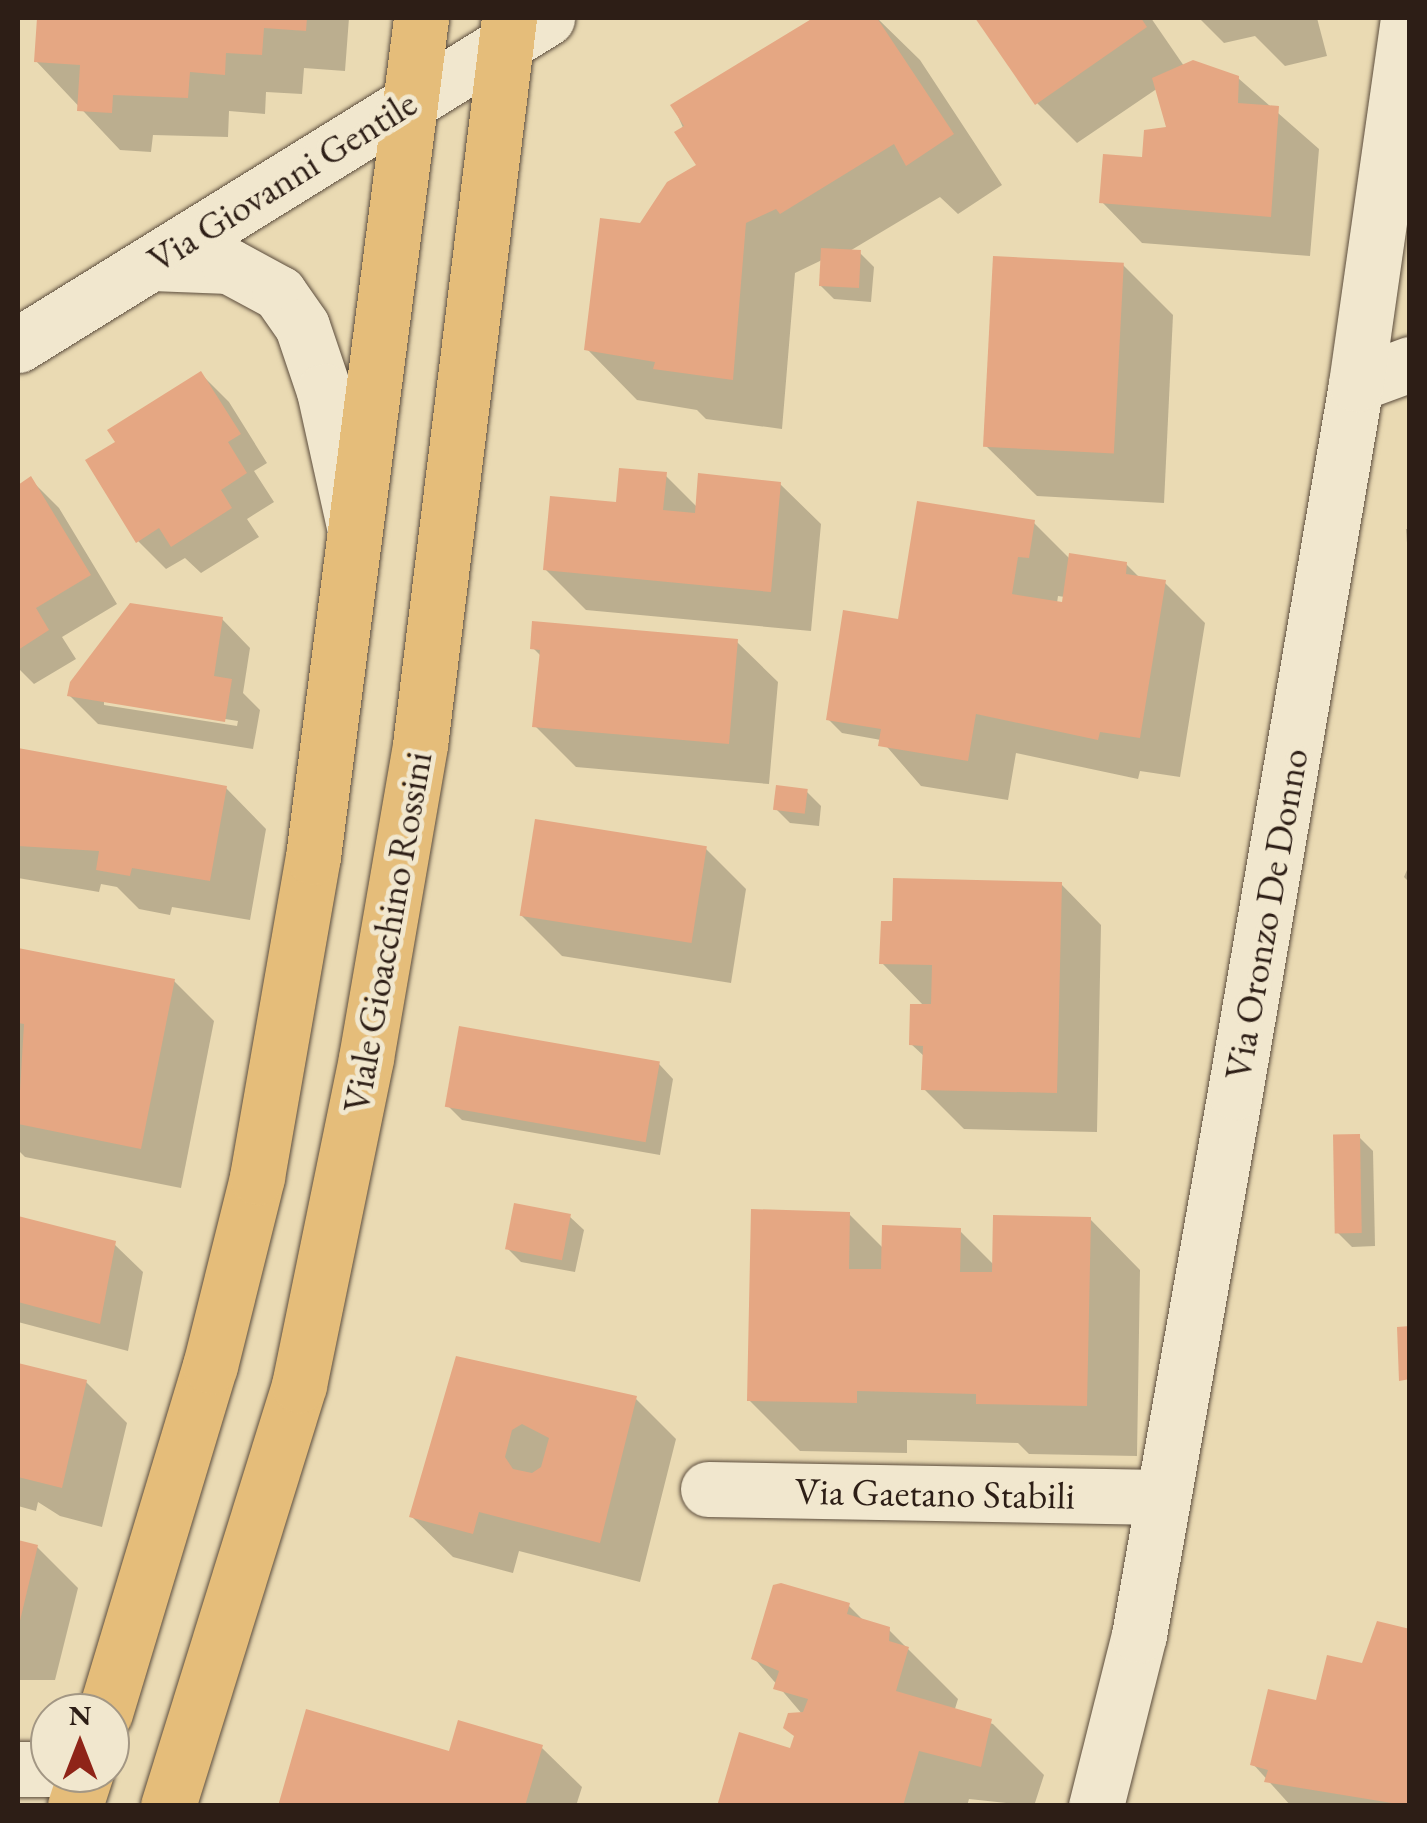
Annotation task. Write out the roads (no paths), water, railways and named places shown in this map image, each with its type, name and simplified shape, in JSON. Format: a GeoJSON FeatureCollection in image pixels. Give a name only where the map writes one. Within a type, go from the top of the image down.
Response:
{"type":"FeatureCollection","features":[{"type":"Feature","properties":{"kind":"main road"},"geometry":{"type":"LineString","coordinates":[[110,1693],[210,1366],[258,1177],[313,858],[420,18]]}},
{"type":"Feature","properties":{"kind":"main road","name":"Viale Gioacchino Rossini"},"geometry":{"type":"LineString","coordinates":[[168,1806],[300,1385],[366,1058],[420,745],[521,25]]}},
{"type":"Feature","properties":{"kind":"street","name":"Via Oronzo De Donno"},"geometry":{"type":"LineString","coordinates":[[1096,1806],[1139,1634],[1163,1497],[1356,384],[1408,18]]}},
{"type":"Feature","properties":{"kind":"street","name":"Via Giovanni Gentile"},"geometry":{"type":"LineString","coordinates":[[18,344],[412,98],[521,25]]}},
{"type":"Feature","properties":{"kind":"street"},"geometry":{"type":"LineString","coordinates":[[152,262],[229,266],[279,293],[302,326],[324,391],[356,534]]}},
{"type":"Feature","properties":{"kind":"street"},"geometry":{"type":"LineString","coordinates":[[1356,384],[1410,364]]}},
{"type":"Feature","properties":{"kind":"street","name":"Via Gaetano Stabili"},"geometry":{"type":"LineString","coordinates":[[708,1489],[1163,1497]]}}]}
